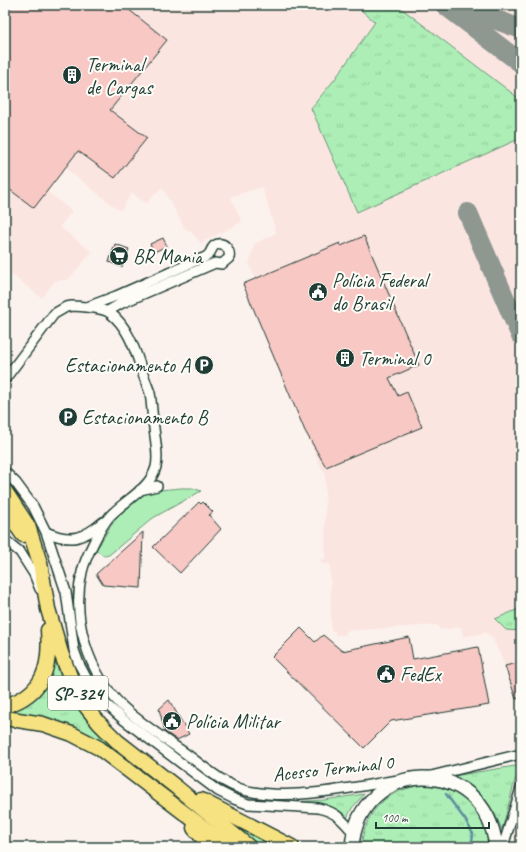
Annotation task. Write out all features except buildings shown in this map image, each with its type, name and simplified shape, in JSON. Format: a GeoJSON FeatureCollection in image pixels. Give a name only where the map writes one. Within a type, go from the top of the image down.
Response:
{"type":"FeatureCollection","features":[{"type":"Feature","properties":{"kind":"main road","name":"SP-324"},"geometry":{"type":"LineString","coordinates":[[5,491],[28,526],[40,563],[48,609],[75,689],[85,705],[99,723],[117,741],[249,847]]}},
{"type":"Feature","properties":{"kind":"main road"},"geometry":{"type":"LineString","coordinates":[[5,509],[23,535],[34,547]]}},
{"type":"Feature","properties":{"kind":"main road"},"geometry":{"type":"LineString","coordinates":[[5,706],[15,703],[31,693],[44,676],[50,653],[48,609]]}},
{"type":"Feature","properties":{"kind":"main road","name":"SP-324"},"geometry":{"type":"LineString","coordinates":[[5,718],[43,724],[72,734],[99,748],[229,847]]}},
{"type":"Feature","properties":{"kind":"main road"},"geometry":{"type":"LineString","coordinates":[[352,847],[354,833],[360,816],[370,802],[383,790],[398,782],[419,778],[431,778],[446,781],[460,787],[472,795],[482,806],[490,820],[495,834],[496,847]]}},
{"type":"Feature","properties":{"kind":"main road"},"geometry":{"type":"LineString","coordinates":[[176,787],[292,847]]}},
{"type":"Feature","properties":{"kind":"main road"},"geometry":{"type":"LineString","coordinates":[[183,812],[210,847]]}},
{"type":"Feature","properties":{"kind":"street"},"geometry":{"type":"LineString","coordinates":[[5,379],[54,314],[66,307],[77,306],[108,311],[115,306],[215,263],[222,264],[226,262],[229,258],[229,250],[226,246],[217,244],[213,247],[210,254],[198,260],[116,296],[86,307]]}},
{"type":"Feature","properties":{"kind":"street","name":"Acesso Terminal 0"},"geometry":{"type":"LineString","coordinates":[[108,311],[126,331],[150,392],[157,460],[156,468],[151,478],[140,490],[109,517],[98,535],[82,570],[79,586],[79,615],[83,638],[88,654],[104,684],[123,706],[149,728],[212,773],[235,787],[252,792],[303,794],[419,778],[521,754]]}},
{"type":"Feature","properties":{"kind":"street"},"geometry":{"type":"LineString","coordinates":[[5,472],[16,483],[33,506],[46,532],[66,592],[74,650],[87,679],[106,704],[124,720],[208,783],[234,799],[248,804],[318,808],[326,810],[339,816],[354,833]]}},
{"type":"Feature","properties":{"kind":"street"},"geometry":{"type":"LineString","coordinates":[[140,490],[157,486]]}},
{"type":"Feature","properties":{"kind":"street"},"geometry":{"type":"LineString","coordinates":[[46,532],[65,538],[82,536],[91,532],[109,517]]}},
{"type":"Feature","properties":{"kind":"street"},"geometry":{"type":"LineString","coordinates":[[5,540],[20,552],[34,574],[48,609]]}},
{"type":"Feature","properties":{"kind":"street"},"geometry":{"type":"LineString","coordinates":[[501,847],[505,840],[521,788]]}},
{"type":"Feature","properties":{"kind":"shaded area"},"geometry":{"type":"Polygon","coordinates":[[[5,5],[521,5],[521,698],[516,699],[505,666],[493,639],[486,633],[463,637],[461,627],[440,630],[437,625],[346,631],[346,635],[335,635],[335,631],[331,631],[330,564],[321,564],[321,559],[325,558],[325,472],[321,468],[305,431],[249,264],[254,244],[276,233],[262,187],[231,197],[242,222],[201,243],[190,231],[185,229],[162,187],[146,204],[132,193],[120,211],[65,168],[48,192],[72,211],[60,227],[92,252],[68,280],[55,281],[42,298],[5,270],[5,5]]]}},
{"type":"Feature","properties":{"kind":"green space"},"geometry":{"type":"Polygon","coordinates":[[[355,5],[397,5],[521,100],[521,138],[357,212],[311,108],[335,79],[375,22],[355,5]]]}},
{"type":"Feature","properties":{"kind":"green space"},"geometry":{"type":"Polygon","coordinates":[[[193,488],[201,491],[153,518],[109,555],[104,556],[96,550],[113,522],[127,506],[136,499],[145,494],[156,491],[193,488]]]}},
{"type":"Feature","properties":{"kind":"green space"},"geometry":{"type":"Polygon","coordinates":[[[521,608],[521,631],[506,630],[495,619],[521,608]]]}},
{"type":"Feature","properties":{"kind":"green space"},"geometry":{"type":"Polygon","coordinates":[[[54,658],[66,688],[74,702],[92,726],[127,760],[104,744],[11,711],[54,658]]]}},
{"type":"Feature","properties":{"kind":"green space"},"geometry":{"type":"Polygon","coordinates":[[[521,765],[521,769],[515,780],[502,830],[494,812],[483,798],[470,786],[453,776],[521,765]]]}},
{"type":"Feature","properties":{"kind":"green space"},"geometry":{"type":"Polygon","coordinates":[[[425,785],[440,786],[454,791],[466,799],[484,821],[490,847],[361,847],[367,822],[381,803],[400,791],[425,785]]]}},
{"type":"Feature","properties":{"kind":"green space"},"geometry":{"type":"Polygon","coordinates":[[[364,794],[352,808],[347,818],[337,810],[326,805],[276,803],[324,800],[364,794]]]}},
{"type":"Feature","properties":{"kind":"green space"},"geometry":{"type":"Polygon","coordinates":[[[220,818],[280,847],[256,847],[220,818]]]}},
{"type":"Feature","properties":{"kind":"waterway"},"geometry":{"type":"LineString","coordinates":[[446,794],[466,821],[473,834],[472,841],[468,847]]}},
{"type":"Feature","properties":{"kind":"taxiway"},"geometry":{"type":"LineString","coordinates":[[445,5],[521,63]]}},
{"type":"Feature","properties":{"kind":"taxiway"},"geometry":{"type":"LineString","coordinates":[[462,5],[478,13],[521,29]]}},
{"type":"Feature","properties":{"kind":"taxiway"},"geometry":{"type":"LineString","coordinates":[[468,213],[521,336]]}},
{"type":"Feature","properties":{"kind":"place","name":"Terminal de Cargas"},"geometry":{"type":"Point","coordinates":[72,75]}},
{"type":"Feature","properties":{"kind":"place","name":"BR Mania"},"geometry":{"type":"Point","coordinates":[119,256]}},
{"type":"Feature","properties":{"kind":"place","name":"Polícia Federal do Brasil"},"geometry":{"type":"Point","coordinates":[318,292]}},
{"type":"Feature","properties":{"kind":"place","name":"Terminal 0"},"geometry":{"type":"Point","coordinates":[345,358]}},
{"type":"Feature","properties":{"kind":"place","name":"Estacionamento A"},"geometry":{"type":"Point","coordinates":[204,365]}},
{"type":"Feature","properties":{"kind":"place","name":"Estacionamento B"},"geometry":{"type":"Point","coordinates":[68,417]}},
{"type":"Feature","properties":{"kind":"place","name":"FedEx"},"geometry":{"type":"Point","coordinates":[386,674]}},
{"type":"Feature","properties":{"kind":"place","name":"Polícia Militar"},"geometry":{"type":"Point","coordinates":[172,721]}}]}
